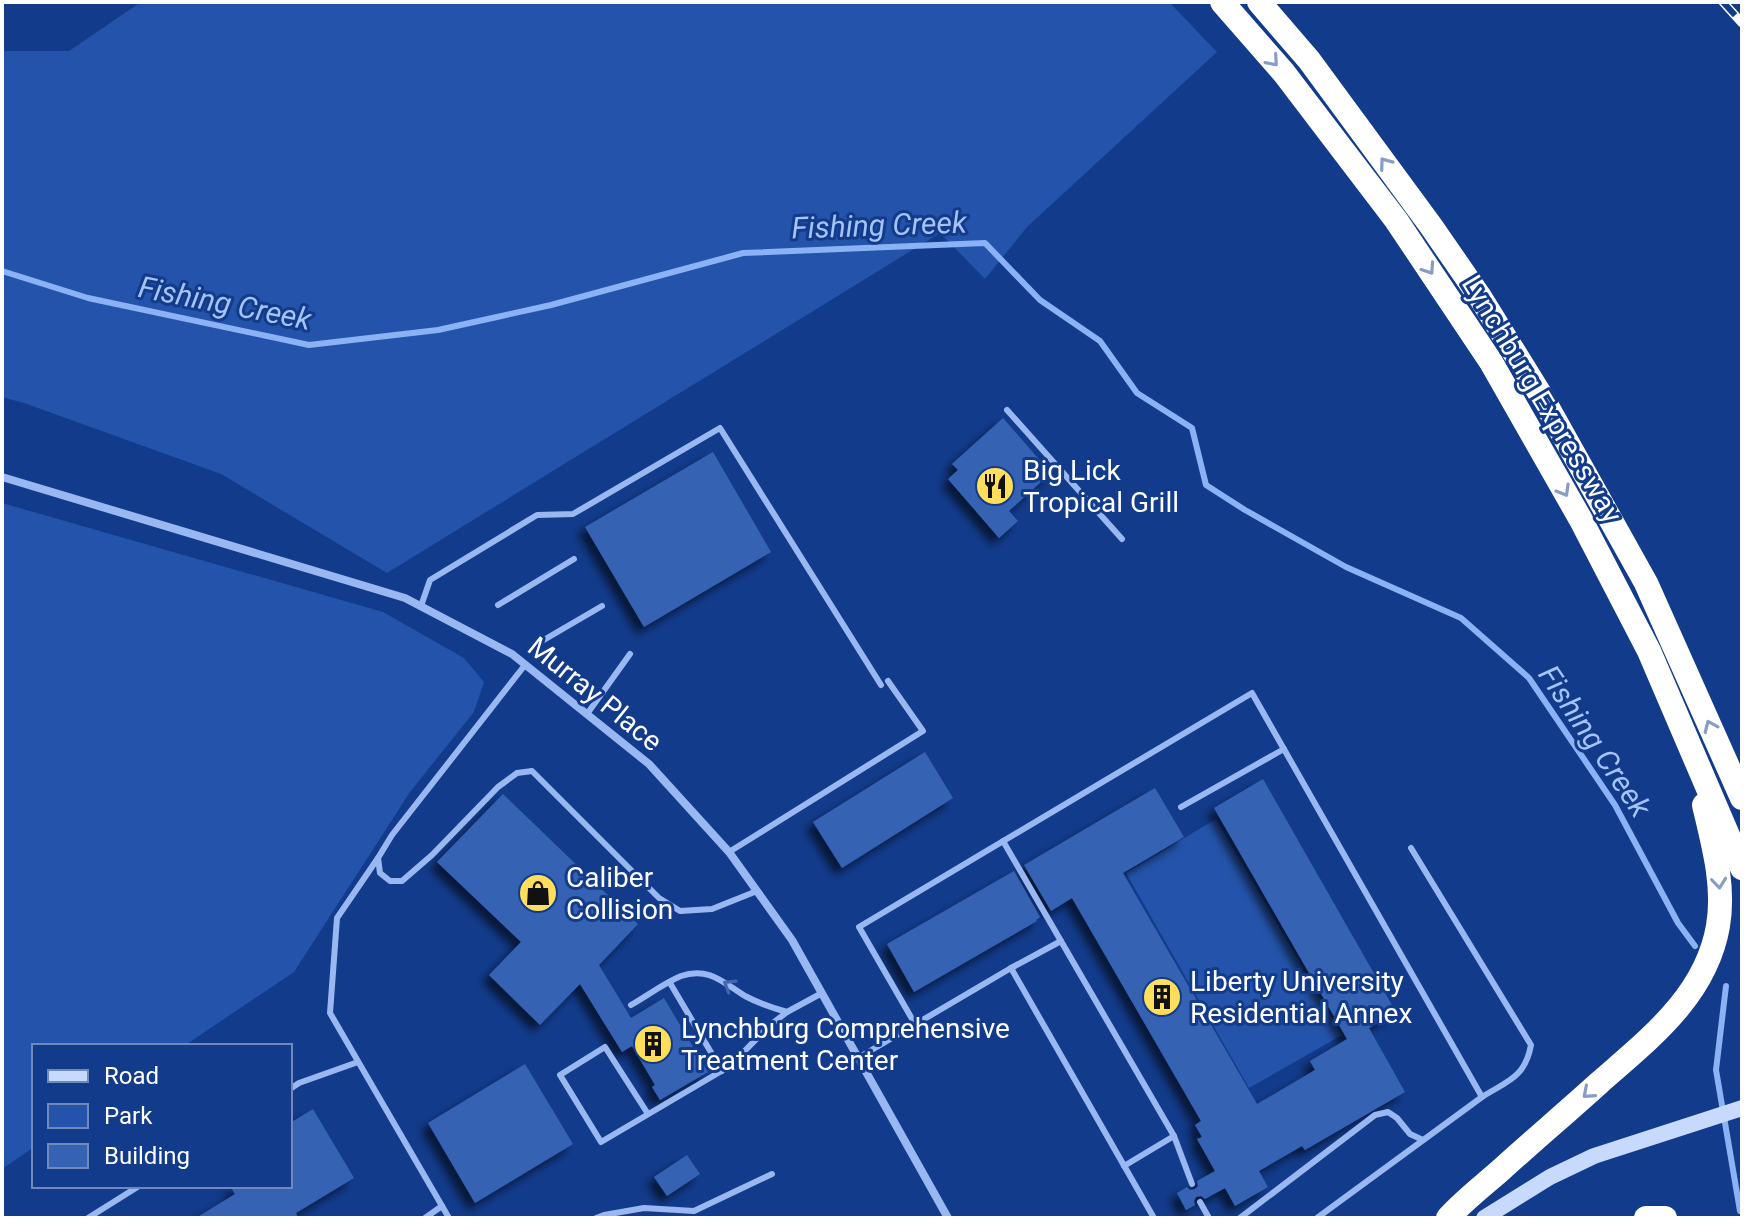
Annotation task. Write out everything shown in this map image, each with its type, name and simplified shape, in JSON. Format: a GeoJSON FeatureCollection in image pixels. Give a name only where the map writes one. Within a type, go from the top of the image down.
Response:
{"type":"FeatureCollection","features":[{"type":"Feature","properties":{"kind":"highway","name":"Lynchburg Expressway"},"geometry":{"type":"LineString","coordinates":[[1222,2],[1284,73],[1396,220],[1491,362],[1581,520],[1649,651],[1742,868]]}},
{"type":"Feature","properties":{"kind":"highway","name":"Lynchburg Expressway"},"geometry":{"type":"LineString","coordinates":[[1259,2],[1309,60],[1431,226],[1480,297],[1542,397],[1646,583],[1742,798]]}},
{"type":"Feature","properties":{"kind":"highway"},"geometry":{"type":"LineString","coordinates":[[1448,1218],[1650,1039],[1685,1002],[1703,973],[1719,924],[1720,895],[1717,865],[1693,752]]}},
{"type":"Feature","properties":{"kind":"highway"},"geometry":{"type":"LineString","coordinates":[[1646,1218],[1665,1218]]}},
{"type":"Feature","properties":{"kind":"main road"},"geometry":{"type":"LineString","coordinates":[[1484,1218],[1550,1177],[1594,1156],[1742,1108]]}},
{"type":"Feature","properties":{"kind":"street","name":"Murray Place"},"geometry":{"type":"LineString","coordinates":[[2,477],[405,598],[512,654],[649,764],[729,852],[792,940],[948,1218]]}},
{"type":"Feature","properties":{"kind":"lane"},"geometry":{"type":"LineString","coordinates":[[1007,410],[1122,539]]}},
{"type":"Feature","properties":{"kind":"lane"},"geometry":{"type":"LineString","coordinates":[[421,606],[430,580],[537,515],[573,514],[720,428],[881,685]]}},
{"type":"Feature","properties":{"kind":"lane"},"geometry":{"type":"LineString","coordinates":[[498,605],[574,559]]}},
{"type":"Feature","properties":{"kind":"lane"},"geometry":{"type":"LineString","coordinates":[[542,641],[602,606]]}},
{"type":"Feature","properties":{"kind":"lane"},"geometry":{"type":"LineString","coordinates":[[587,714],[630,654]]}},
{"type":"Feature","properties":{"kind":"lane"},"geometry":{"type":"LineString","coordinates":[[449,1218],[330,1013],[337,918],[392,835],[525,665]]}},
{"type":"Feature","properties":{"kind":"lane"},"geometry":{"type":"LineString","coordinates":[[729,852],[923,731],[888,681]]}},
{"type":"Feature","properties":{"kind":"lane"},"geometry":{"type":"LineString","coordinates":[[915,1024],[859,927],[1252,693],[1482,1097]]}},
{"type":"Feature","properties":{"kind":"lane"},"geometry":{"type":"LineString","coordinates":[[1181,807],[1284,749]]}},
{"type":"Feature","properties":{"kind":"lane"},"geometry":{"type":"LineString","coordinates":[[378,858],[380,873],[390,881],[402,881],[432,855],[498,787],[517,773],[532,771],[659,898],[680,911],[712,909],[757,891]]}},
{"type":"Feature","properties":{"kind":"lane"},"geometry":{"type":"LineString","coordinates":[[1003,841],[1174,1136],[1192,1184]]}},
{"type":"Feature","properties":{"kind":"lane"},"geometry":{"type":"LineString","coordinates":[[1317,1218],[1482,1097],[1520,1073],[1528,1062],[1531,1045],[1411,848]]}},
{"type":"Feature","properties":{"kind":"lane"},"geometry":{"type":"LineString","coordinates":[[858,1058],[1061,941]]}},
{"type":"Feature","properties":{"kind":"lane"},"geometry":{"type":"LineString","coordinates":[[1011,968],[1154,1218]]}},
{"type":"Feature","properties":{"kind":"lane"},"geometry":{"type":"LineString","coordinates":[[631,1005],[684,975],[707,974],[746,996],[787,1012]]}},
{"type":"Feature","properties":{"kind":"lane"},"geometry":{"type":"LineString","coordinates":[[670,983],[722,1071]]}},
{"type":"Feature","properties":{"kind":"lane"},"geometry":{"type":"LineString","coordinates":[[648,1114],[605,1047],[560,1075],[601,1142],[730,1066],[769,1026],[822,993]]}},
{"type":"Feature","properties":{"kind":"lane"},"geometry":{"type":"LineString","coordinates":[[292,1088],[358,1062]]}},
{"type":"Feature","properties":{"kind":"lane"},"geometry":{"type":"LineString","coordinates":[[1240,1218],[1375,1115],[1388,1112],[1410,1134],[1423,1140]]}},
{"type":"Feature","properties":{"kind":"lane"},"geometry":{"type":"LineString","coordinates":[[1124,1166],[1174,1136]]}},
{"type":"Feature","properties":{"kind":"lane"},"geometry":{"type":"LineString","coordinates":[[596,1218],[644,1208],[694,1211],[772,1174]]}},
{"type":"Feature","properties":{"kind":"lane"},"geometry":{"type":"LineString","coordinates":[[88,1218],[136,1188]]}},
{"type":"Feature","properties":{"kind":"lane"},"geometry":{"type":"LineString","coordinates":[[1200,1202],[1209,1218]]}},
{"type":"Feature","properties":{"kind":"lane"},"geometry":{"type":"LineString","coordinates":[[425,1218],[442,1206]]}},
{"type":"Feature","properties":{"kind":"green space"},"geometry":{"type":"Polygon","coordinates":[[[141,2],[1169,2],[1217,52],[1027,227],[985,279],[940,233],[387,573],[221,474],[2,397],[2,51],[69,51],[141,2]]]}},
{"type":"Feature","properties":{"kind":"green space"},"geometry":{"type":"Polygon","coordinates":[[[2,503],[383,612],[464,658],[484,682],[474,712],[410,792],[294,972],[187,1044],[32,1044],[32,1148],[2,1169],[2,503]]]}},
{"type":"Feature","properties":{"kind":"green space"},"geometry":{"type":"Polygon","coordinates":[[[1216,819],[1342,1035],[1249,1088],[1126,873],[1216,819]]]}},
{"type":"Feature","properties":{"kind":"building","name":"Big Lick Tropical Grill"},"geometry":{"type":"Polygon","coordinates":[[[1003,418],[1051,473],[1009,511],[1018,521],[999,538],[948,479],[958,470],[952,464],[1003,418]]]}},
{"type":"Feature","properties":{"kind":"building"},"geometry":{"type":"Polygon","coordinates":[[[713,452],[771,552],[644,627],[585,527],[713,452]]]}},
{"type":"Feature","properties":{"kind":"building"},"geometry":{"type":"Polygon","coordinates":[[[925,752],[953,798],[842,868],[813,822],[925,752]]]}},
{"type":"Feature","properties":{"kind":"building","name":"Liberty University Residential Annex"},"geometry":{"type":"Polygon","coordinates":[[[1263,779],[1396,1012],[1369,1028],[1405,1092],[1305,1150],[1302,1146],[1259,1171],[1268,1187],[1235,1206],[1225,1188],[1205,1199],[1196,1197],[1195,1205],[1186,1210],[1177,1193],[1187,1187],[1195,1189],[1197,1181],[1215,1171],[1197,1139],[1202,1137],[1195,1125],[1201,1121],[1072,898],[1051,911],[1024,865],[1155,788],[1184,837],[1123,873],[1257,1104],[1315,1070],[1310,1061],[1347,1039],[1214,808],[1263,779]]]}},
{"type":"Feature","properties":{"kind":"building","name":"Caliber Collision"},"geometry":{"type":"Polygon","coordinates":[[[503,794],[638,924],[599,965],[631,1018],[664,998],[708,1072],[660,1100],[652,1087],[655,1085],[632,1046],[622,1052],[580,984],[540,1025],[489,975],[521,942],[437,862],[503,794]]]}},
{"type":"Feature","properties":{"kind":"building"},"geometry":{"type":"Polygon","coordinates":[[[1014,871],[1040,917],[1037,921],[914,992],[887,944],[1014,871]]]}},
{"type":"Feature","properties":{"kind":"building"},"geometry":{"type":"Polygon","coordinates":[[[525,1064],[573,1144],[475,1203],[428,1123],[525,1064]]]}},
{"type":"Feature","properties":{"kind":"building"},"geometry":{"type":"Polygon","coordinates":[[[313,1109],[354,1178],[296,1213],[298,1218],[196,1218],[235,1194],[231,1188],[292,1188],[292,1122],[313,1109]]]}},
{"type":"Feature","properties":{"kind":"building"},"geometry":{"type":"Polygon","coordinates":[[[687,1155],[700,1174],[667,1196],[654,1177],[687,1155]]]}},
{"type":"Feature","properties":{"kind":"waterway","name":"Fishing Creek"},"geometry":{"type":"LineString","coordinates":[[2,271],[88,298],[309,345],[438,330],[551,305],[743,253],[985,243],[1040,300],[1100,341],[1137,393],[1192,428],[1206,485],[1346,567],[1461,618],[1529,678],[1615,805],[1678,923],[1695,946]]}},
{"type":"Feature","properties":{"kind":"waterway","name":"Fishing Creek"},"geometry":{"type":"LineString","coordinates":[[1726,986],[1716,1070],[1740,1211]]}},
{"type":"Feature","properties":{"kind":"railway"},"geometry":{"type":"LineString","coordinates":[[1723,2],[1742,23]]}},
{"type":"Feature","properties":{"kind":"place","name":"Big Lick Tropical Grill"},"geometry":{"type":"Point","coordinates":[995,486]}},
{"type":"Feature","properties":{"kind":"place","name":"Caliber Collision"},"geometry":{"type":"Point","coordinates":[538,893]}},
{"type":"Feature","properties":{"kind":"place","name":"Liberty University Residential Annex"},"geometry":{"type":"Point","coordinates":[1162,997]}},
{"type":"Feature","properties":{"kind":"place","name":"Lynchburg Comprehensive Treatment Center"},"geometry":{"type":"Point","coordinates":[653,1044]}}]}
